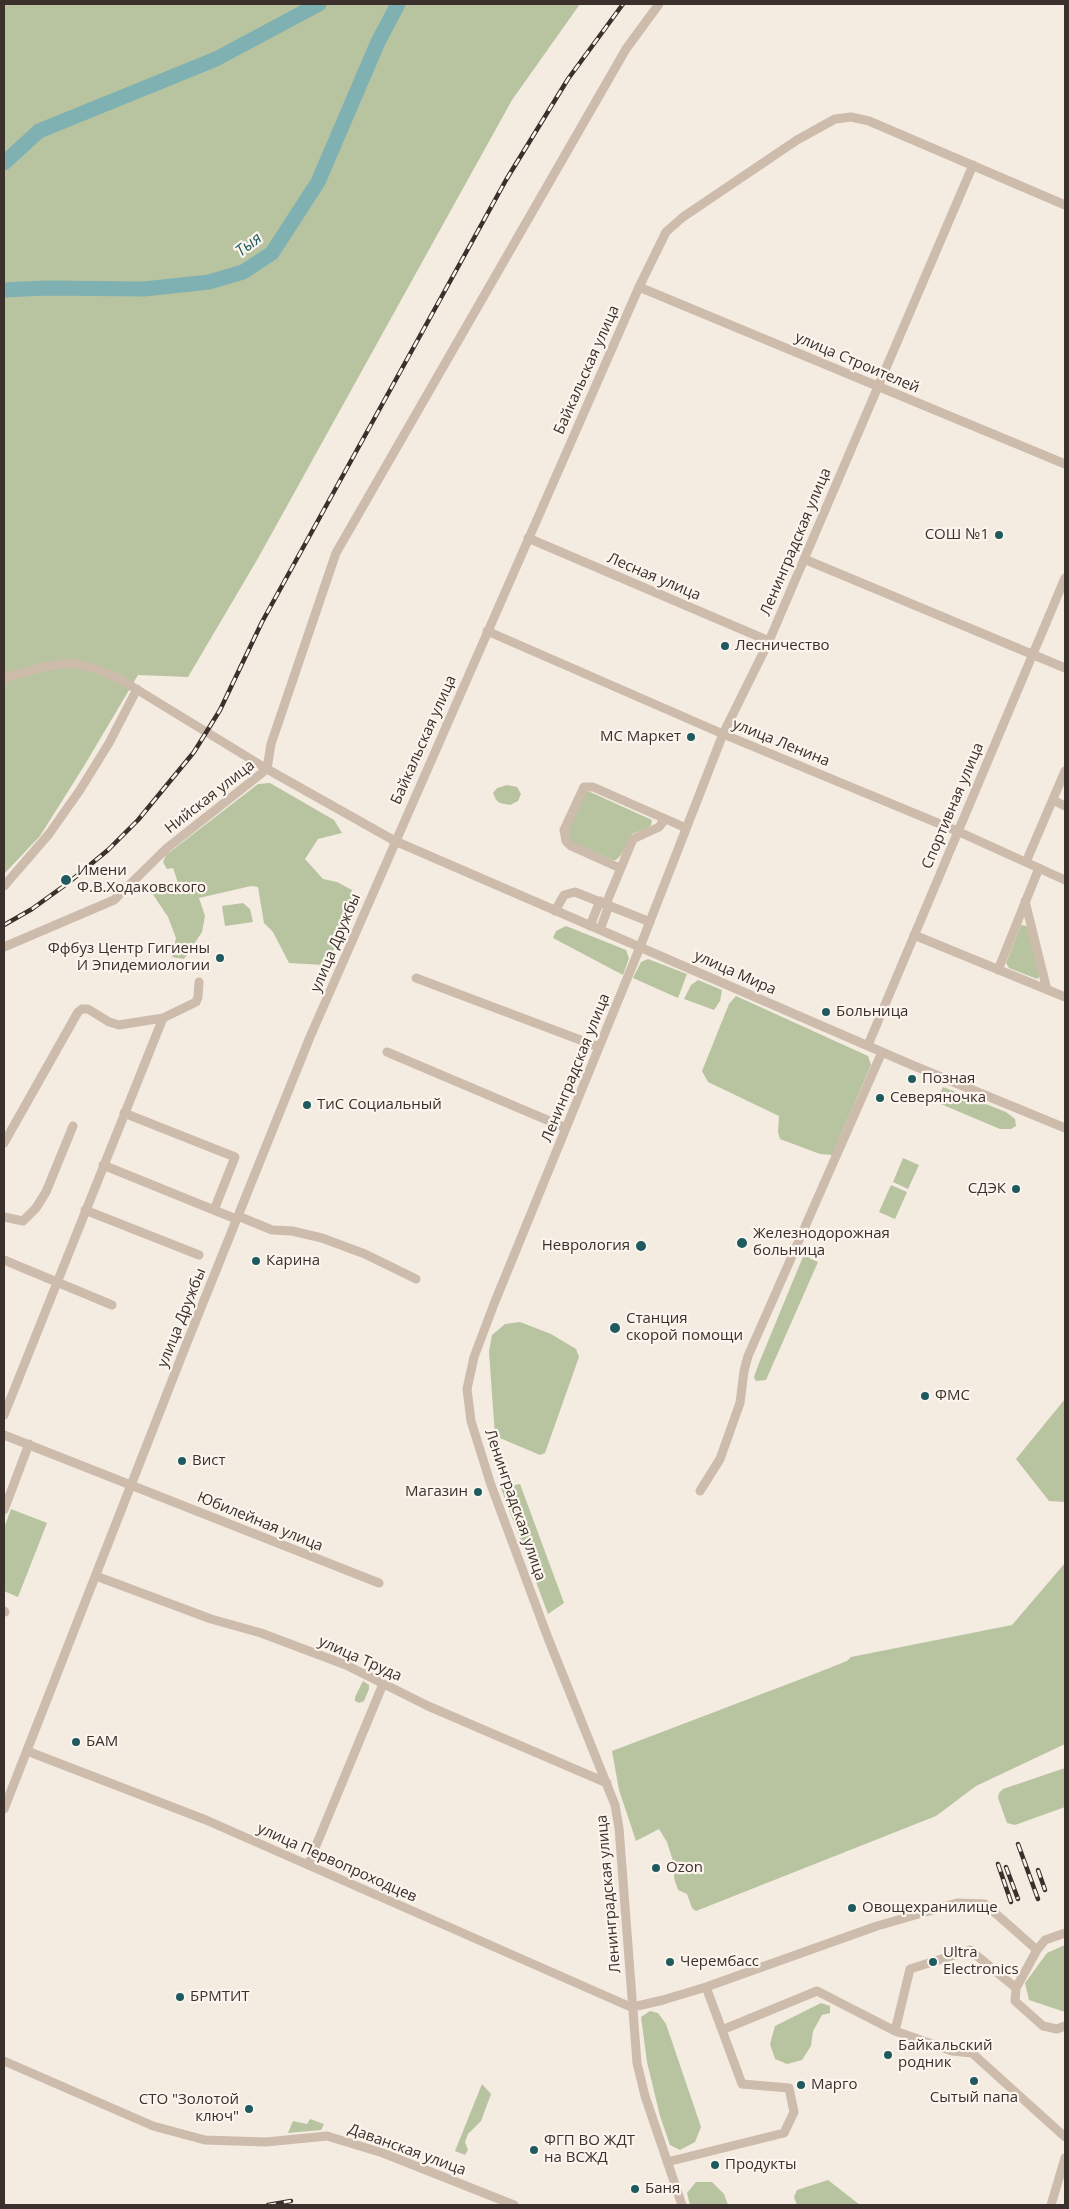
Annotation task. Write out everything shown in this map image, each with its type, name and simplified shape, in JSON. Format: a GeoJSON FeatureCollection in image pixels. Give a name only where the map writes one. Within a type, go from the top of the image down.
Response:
{"type":"FeatureCollection","features":[{"type":"Feature","properties":{"kind":"street","name":"Нийская улица"},"geometry":{"type":"LineString","coordinates":[[4,946],[114,900],[167,848],[267,769],[271,744],[336,553],[626,49],[659,4]]}},
{"type":"Feature","properties":{"kind":"street","name":"Байкальская улица"},"geometry":{"type":"LineString","coordinates":[[395,841],[639,286],[666,232],[683,217],[797,140],[835,119],[852,116],[868,121],[1065,205]]}},
{"type":"Feature","properties":{"kind":"street","name":"Ленинградская улица"},"geometry":{"type":"LineString","coordinates":[[682,2205],[645,2096],[638,2063],[619,1828],[615,1805],[548,1638],[490,1485],[471,1420],[467,1389],[474,1357],[650,922],[723,734],[769,641],[973,165]]}},
{"type":"Feature","properties":{"kind":"street","name":"улица Строителей"},"geometry":{"type":"LineString","coordinates":[[639,286],[1065,464]]}},
{"type":"Feature","properties":{"kind":"street","name":"Лесная улица"},"geometry":{"type":"LineString","coordinates":[[528,538],[769,641]]}},
{"type":"Feature","properties":{"kind":"street"},"geometry":{"type":"LineString","coordinates":[[804,559],[1065,668]]}},
{"type":"Feature","properties":{"kind":"street","name":"Спортивная улица"},"geometry":{"type":"LineString","coordinates":[[868,1045],[1065,578]]}},
{"type":"Feature","properties":{"kind":"street","name":"улица Ленина"},"geometry":{"type":"LineString","coordinates":[[487,631],[723,734],[957,831],[1065,880]]}},
{"type":"Feature","properties":{"kind":"street","name":"улица Мира"},"geometry":{"type":"LineString","coordinates":[[4,678],[43,667],[73,663],[99,670],[137,689],[267,769],[395,841],[882,1052],[1065,1128]]}},
{"type":"Feature","properties":{"kind":"street"},"geometry":{"type":"LineString","coordinates":[[4,886],[49,834],[80,790],[109,742],[137,689]]}},
{"type":"Feature","properties":{"kind":"street"},"geometry":{"type":"LineString","coordinates":[[1026,862],[1065,771]]}},
{"type":"Feature","properties":{"kind":"street"},"geometry":{"type":"LineString","coordinates":[[620,868],[566,842],[564,830],[582,788],[591,786],[686,828]]}},
{"type":"Feature","properties":{"kind":"street"},"geometry":{"type":"LineString","coordinates":[[1053,800],[1065,806]]}},
{"type":"Feature","properties":{"kind":"street"},"geometry":{"type":"LineString","coordinates":[[590,926],[605,904],[633,839],[659,828],[665,819]]}},
{"type":"Feature","properties":{"kind":"street","name":"улица Дружбы"},"geometry":{"type":"LineString","coordinates":[[4,1809],[237,1218],[310,1038],[395,841]]}},
{"type":"Feature","properties":{"kind":"street"},"geometry":{"type":"LineString","coordinates":[[998,970],[1039,868]]}},
{"type":"Feature","properties":{"kind":"street"},"geometry":{"type":"LineString","coordinates":[[555,911],[562,898],[571,892],[579,893],[650,922]]}},
{"type":"Feature","properties":{"kind":"street"},"geometry":{"type":"LineString","coordinates":[[1025,902],[1047,990]]}},
{"type":"Feature","properties":{"kind":"street"},"geometry":{"type":"LineString","coordinates":[[600,930],[605,904]]}},
{"type":"Feature","properties":{"kind":"street"},"geometry":{"type":"LineString","coordinates":[[914,936],[1065,997]]}},
{"type":"Feature","properties":{"kind":"street"},"geometry":{"type":"LineString","coordinates":[[416,978],[599,1047]]}},
{"type":"Feature","properties":{"kind":"street"},"geometry":{"type":"LineString","coordinates":[[4,1143],[78,1012],[88,1009],[109,1022],[120,1025],[163,1018],[196,1002],[199,982]]}},
{"type":"Feature","properties":{"kind":"street"},"geometry":{"type":"LineString","coordinates":[[4,1414],[163,1018]]}},
{"type":"Feature","properties":{"kind":"street"},"geometry":{"type":"LineString","coordinates":[[387,1052],[566,1128]]}},
{"type":"Feature","properties":{"kind":"street"},"geometry":{"type":"LineString","coordinates":[[700,1492],[720,1459],[740,1403],[748,1356],[882,1052]]}},
{"type":"Feature","properties":{"kind":"street"},"geometry":{"type":"LineString","coordinates":[[124,1113],[235,1158],[214,1210]]}},
{"type":"Feature","properties":{"kind":"street"},"geometry":{"type":"LineString","coordinates":[[4,1217],[23,1221],[36,1208],[46,1192],[73,1126]]}},
{"type":"Feature","properties":{"kind":"street"},"geometry":{"type":"LineString","coordinates":[[103,1165],[214,1210],[272,1230],[292,1231],[322,1238],[366,1254],[416,1278]]}},
{"type":"Feature","properties":{"kind":"street"},"geometry":{"type":"LineString","coordinates":[[85,1210],[199,1255]]}},
{"type":"Feature","properties":{"kind":"street"},"geometry":{"type":"LineString","coordinates":[[4,1260],[112,1305]]}},
{"type":"Feature","properties":{"kind":"street","name":"Юбилейная улица"},"geometry":{"type":"LineString","coordinates":[[4,1435],[379,1583]]}},
{"type":"Feature","properties":{"kind":"street"},"geometry":{"type":"LineString","coordinates":[[4,1510],[29,1444]]}},
{"type":"Feature","properties":{"kind":"street","name":"улица Труда"},"geometry":{"type":"LineString","coordinates":[[96,1576],[211,1619],[261,1633],[346,1666],[486,1732],[607,1784]]}},
{"type":"Feature","properties":{"kind":"street"},"geometry":{"type":"LineString","coordinates":[[308,1865],[383,1684]]}},
{"type":"Feature","properties":{"kind":"street","name":"улица Первопроходцев"},"geometry":{"type":"LineString","coordinates":[[27,1751],[206,1820],[633,2008]]}},
{"type":"Feature","properties":{"kind":"street"},"geometry":{"type":"LineString","coordinates":[[633,2008],[706,1987],[877,1926],[957,1903],[985,1904],[1036,1950]]}},
{"type":"Feature","properties":{"kind":"street"},"geometry":{"type":"LineString","coordinates":[[1065,1932],[1045,1940],[1036,1950],[1016,1988],[1015,2001],[1043,2026],[1057,2029],[1065,2026]]}},
{"type":"Feature","properties":{"kind":"street"},"geometry":{"type":"LineString","coordinates":[[895,2031],[910,1969],[970,1950],[1016,1988]]}},
{"type":"Feature","properties":{"kind":"street"},"geometry":{"type":"LineString","coordinates":[[667,2162],[784,2133],[794,2112],[789,2088],[742,2084],[706,1987]]}},
{"type":"Feature","properties":{"kind":"street"},"geometry":{"type":"LineString","coordinates":[[722,2030],[817,1991],[895,2031],[952,2051],[972,2053],[1065,2137]]}},
{"type":"Feature","properties":{"kind":"street","name":"Даванская улица"},"geometry":{"type":"LineString","coordinates":[[4,2061],[153,2126],[205,2140],[266,2142],[327,2136],[383,2153],[514,2205]]}},
{"type":"Feature","properties":{"kind":"street"},"geometry":{"type":"LineString","coordinates":[[1051,2205],[1065,2158]]}},
{"type":"Feature","properties":{"kind":"street"},"geometry":{"type":"LineString","coordinates":[[1056,2190],[1065,2194]]}},
{"type":"Feature","properties":{"kind":"green space"},"geometry":{"type":"Polygon","coordinates":[[[4,4],[580,4],[512,100],[257,560],[188,677],[138,675],[40,836],[4,874],[4,4]]]}},
{"type":"Feature","properties":{"kind":"green space"},"geometry":{"type":"Polygon","coordinates":[[[270,783],[334,820],[342,833],[318,839],[305,859],[323,879],[337,882],[352,890],[348,919],[333,951],[324,965],[289,963],[273,932],[264,923],[258,887],[251,886],[199,898],[205,916],[202,932],[184,959],[172,957],[176,938],[168,917],[152,893],[158,887],[178,883],[173,868],[167,869],[163,862],[166,855],[258,784],[270,783]]]}},
{"type":"Feature","properties":{"kind":"green space"},"geometry":{"type":"Polygon","coordinates":[[[507,785],[517,787],[521,794],[518,801],[510,805],[500,803],[496,800],[493,793],[497,788],[507,785]]]}},
{"type":"Feature","properties":{"kind":"green space"},"geometry":{"type":"Polygon","coordinates":[[[588,791],[652,820],[648,828],[632,834],[621,855],[616,860],[571,842],[568,836],[568,827],[588,791]]]}},
{"type":"Feature","properties":{"kind":"green space"},"geometry":{"type":"Polygon","coordinates":[[[243,903],[250,909],[253,922],[225,926],[222,906],[243,903]]]}},
{"type":"Feature","properties":{"kind":"green space"},"geometry":{"type":"Polygon","coordinates":[[[1021,925],[1027,926],[1040,976],[1037,979],[1009,968],[1006,963],[1021,925]]]}},
{"type":"Feature","properties":{"kind":"green space"},"geometry":{"type":"Polygon","coordinates":[[[566,926],[626,950],[629,958],[623,975],[553,938],[556,931],[566,926]]]}},
{"type":"Feature","properties":{"kind":"green space"},"geometry":{"type":"Polygon","coordinates":[[[648,959],[687,974],[678,998],[633,978],[641,962],[648,959]]]}},
{"type":"Feature","properties":{"kind":"green space"},"geometry":{"type":"Polygon","coordinates":[[[698,980],[722,990],[720,1001],[714,1010],[684,999],[691,985],[698,980]]]}},
{"type":"Feature","properties":{"kind":"green space"},"geometry":{"type":"Polygon","coordinates":[[[736,996],[868,1056],[871,1065],[832,1155],[820,1154],[780,1139],[778,1132],[779,1116],[708,1082],[702,1071],[729,1004],[736,996]]]}},
{"type":"Feature","properties":{"kind":"green space"},"geometry":{"type":"Polygon","coordinates":[[[943,1087],[1006,1112],[1015,1119],[1016,1126],[1011,1129],[1000,1129],[936,1102],[943,1087]]]}},
{"type":"Feature","properties":{"kind":"green space"},"geometry":{"type":"Polygon","coordinates":[[[903,1158],[919,1165],[908,1189],[893,1182],[903,1158]]]}},
{"type":"Feature","properties":{"kind":"green space"},"geometry":{"type":"Polygon","coordinates":[[[891,1185],[907,1192],[895,1219],[879,1212],[891,1185]]]}},
{"type":"Feature","properties":{"kind":"green space"},"geometry":{"type":"Polygon","coordinates":[[[807,1247],[812,1249],[809,1258],[818,1262],[766,1380],[756,1381],[754,1377],[759,1363],[807,1247]]]}},
{"type":"Feature","properties":{"kind":"green space"},"geometry":{"type":"Polygon","coordinates":[[[520,1322],[551,1334],[576,1349],[579,1357],[545,1453],[540,1455],[495,1436],[489,1352],[492,1335],[505,1324],[520,1322]]]}},
{"type":"Feature","properties":{"kind":"green space"},"geometry":{"type":"Polygon","coordinates":[[[1065,1399],[1065,1502],[1049,1501],[1016,1459],[1065,1399]]]}},
{"type":"Feature","properties":{"kind":"green space"},"geometry":{"type":"Polygon","coordinates":[[[520,1484],[564,1603],[548,1614],[501,1488],[520,1484]]]}},
{"type":"Feature","properties":{"kind":"green space"},"geometry":{"type":"Polygon","coordinates":[[[11,1509],[47,1523],[18,1597],[4,1591],[4,1528],[11,1509]]]}},
{"type":"Feature","properties":{"kind":"green space"},"geometry":{"type":"Polygon","coordinates":[[[1065,1563],[1065,1744],[976,1786],[936,1816],[696,1911],[692,1908],[687,1894],[678,1890],[674,1878],[675,1867],[667,1842],[659,1829],[636,1841],[619,1790],[612,1751],[809,1676],[847,1661],[851,1657],[1012,1625],[1065,1563]]]}},
{"type":"Feature","properties":{"kind":"green space"},"geometry":{"type":"Polygon","coordinates":[[[363,1681],[369,1685],[369,1689],[364,1701],[359,1703],[355,1701],[355,1697],[363,1681]]]}},
{"type":"Feature","properties":{"kind":"green space"},"geometry":{"type":"Polygon","coordinates":[[[1065,1768],[1065,1807],[1015,1825],[1007,1823],[998,1798],[999,1793],[1003,1789],[1065,1768]]]}},
{"type":"Feature","properties":{"kind":"green space"},"geometry":{"type":"Polygon","coordinates":[[[1065,1945],[1065,2012],[1029,2000],[1025,1983],[1047,1953],[1065,1945]]]}},
{"type":"Feature","properties":{"kind":"green space"},"geometry":{"type":"Polygon","coordinates":[[[821,2003],[830,2006],[830,2013],[822,2015],[813,2031],[811,2046],[802,2060],[787,2064],[775,2059],[770,2044],[775,2026],[821,2003]]]}},
{"type":"Feature","properties":{"kind":"green space"},"geometry":{"type":"Polygon","coordinates":[[[650,2011],[658,2013],[666,2024],[701,2127],[695,2142],[680,2150],[670,2145],[660,2116],[647,2062],[641,2017],[650,2011]]]}},
{"type":"Feature","properties":{"kind":"green space"},"geometry":{"type":"Polygon","coordinates":[[[482,2084],[491,2094],[481,2121],[468,2134],[465,2142],[468,2150],[465,2155],[455,2151],[482,2084]]]}},
{"type":"Feature","properties":{"kind":"green space"},"geometry":{"type":"Polygon","coordinates":[[[310,2119],[324,2124],[321,2130],[288,2133],[293,2121],[307,2124],[310,2119]]]}},
{"type":"Feature","properties":{"kind":"green space"},"geometry":{"type":"Polygon","coordinates":[[[828,2180],[860,2205],[797,2205],[794,2197],[797,2190],[828,2180]]]}},
{"type":"Feature","properties":{"kind":"green space"},"geometry":{"type":"Polygon","coordinates":[[[696,2182],[712,2182],[724,2194],[728,2205],[690,2205],[687,2193],[696,2182]]]}},
{"type":"Feature","properties":{"kind":"waterway","name":"Тыя"},"geometry":{"type":"LineString","coordinates":[[4,163],[39,131],[216,59],[319,4]]}},
{"type":"Feature","properties":{"kind":"waterway","name":"Тыя"},"geometry":{"type":"LineString","coordinates":[[4,290],[45,288],[144,289],[209,282],[243,272],[272,253],[318,182],[378,42],[398,4]]}},
{"type":"Feature","properties":{"kind":"railway"},"geometry":{"type":"LineString","coordinates":[[4,925],[32,909],[68,883],[108,850],[138,820],[194,752],[220,710],[262,622],[506,180],[568,79],[623,4]]}},
{"type":"Feature","properties":{"kind":"railway"},"geometry":{"type":"LineString","coordinates":[[1018,1844],[1038,1899]]}},
{"type":"Feature","properties":{"kind":"railway"},"geometry":{"type":"LineString","coordinates":[[998,1864],[1011,1902]]}},
{"type":"Feature","properties":{"kind":"railway"},"geometry":{"type":"LineString","coordinates":[[1006,1867],[1018,1899]]}},
{"type":"Feature","properties":{"kind":"railway"},"geometry":{"type":"LineString","coordinates":[[1038,1870],[1045,1890]]}},
{"type":"Feature","properties":{"kind":"railway"},"geometry":{"type":"LineString","coordinates":[[268,2205],[291,2201]]}},
{"type":"Feature","properties":{"kind":"place","name":"СОШ №1"},"geometry":{"type":"Point","coordinates":[999,535]}},
{"type":"Feature","properties":{"kind":"place","name":"Лесничество"},"geometry":{"type":"Point","coordinates":[725,646]}},
{"type":"Feature","properties":{"kind":"place","name":"МС Маркет"},"geometry":{"type":"Point","coordinates":[691,737]}},
{"type":"Feature","properties":{"kind":"place","name":"Имени Ф.В.Ходаковского"},"geometry":{"type":"Point","coordinates":[66,880]}},
{"type":"Feature","properties":{"kind":"place","name":"Ффбуз Центр Гигиены И Эпидемиологии"},"geometry":{"type":"Point","coordinates":[220,958]}},
{"type":"Feature","properties":{"kind":"place","name":"Больница"},"geometry":{"type":"Point","coordinates":[826,1012]}},
{"type":"Feature","properties":{"kind":"place","name":"Позная"},"geometry":{"type":"Point","coordinates":[912,1079]}},
{"type":"Feature","properties":{"kind":"place","name":"Северяночка"},"geometry":{"type":"Point","coordinates":[880,1098]}},
{"type":"Feature","properties":{"kind":"place","name":"ТиС Социальный"},"geometry":{"type":"Point","coordinates":[307,1105]}},
{"type":"Feature","properties":{"kind":"place","name":"СДЭК"},"geometry":{"type":"Point","coordinates":[1016,1189]}},
{"type":"Feature","properties":{"kind":"place","name":"Железнодорожная больница"},"geometry":{"type":"Point","coordinates":[742,1243]}},
{"type":"Feature","properties":{"kind":"place","name":"Неврология"},"geometry":{"type":"Point","coordinates":[641,1246]}},
{"type":"Feature","properties":{"kind":"place","name":"Карина"},"geometry":{"type":"Point","coordinates":[256,1261]}},
{"type":"Feature","properties":{"kind":"place","name":"Станция скорой помощи"},"geometry":{"type":"Point","coordinates":[615,1328]}},
{"type":"Feature","properties":{"kind":"place","name":"ФМС"},"geometry":{"type":"Point","coordinates":[925,1396]}},
{"type":"Feature","properties":{"kind":"place","name":"Вист"},"geometry":{"type":"Point","coordinates":[182,1461]}},
{"type":"Feature","properties":{"kind":"place","name":"Магазин"},"geometry":{"type":"Point","coordinates":[478,1492]}},
{"type":"Feature","properties":{"kind":"place","name":"БАМ"},"geometry":{"type":"Point","coordinates":[76,1742]}},
{"type":"Feature","properties":{"kind":"place","name":"Ozon"},"geometry":{"type":"Point","coordinates":[656,1868]}},
{"type":"Feature","properties":{"kind":"place","name":"Овощехранилище"},"geometry":{"type":"Point","coordinates":[852,1908]}},
{"type":"Feature","properties":{"kind":"place","name":"Черембасс"},"geometry":{"type":"Point","coordinates":[670,1962]}},
{"type":"Feature","properties":{"kind":"place","name":"Ultra Electronics"},"geometry":{"type":"Point","coordinates":[933,1962]}},
{"type":"Feature","properties":{"kind":"place","name":"БРМТИТ"},"geometry":{"type":"Point","coordinates":[180,1997]}},
{"type":"Feature","properties":{"kind":"place","name":"Байкальский родник"},"geometry":{"type":"Point","coordinates":[888,2055]}},
{"type":"Feature","properties":{"kind":"place","name":"Сытый папа"},"geometry":{"type":"Point","coordinates":[974,2081]}},
{"type":"Feature","properties":{"kind":"place","name":"Марго"},"geometry":{"type":"Point","coordinates":[801,2085]}},
{"type":"Feature","properties":{"kind":"place","name":"СТО \"Золотой ключ\""},"geometry":{"type":"Point","coordinates":[249,2109]}},
{"type":"Feature","properties":{"kind":"place","name":"ФГП ВО ЖДТ на ВСЖД"},"geometry":{"type":"Point","coordinates":[534,2150]}},
{"type":"Feature","properties":{"kind":"place","name":"Продукты"},"geometry":{"type":"Point","coordinates":[715,2165]}},
{"type":"Feature","properties":{"kind":"place","name":"Баня"},"geometry":{"type":"Point","coordinates":[635,2189]}}]}
